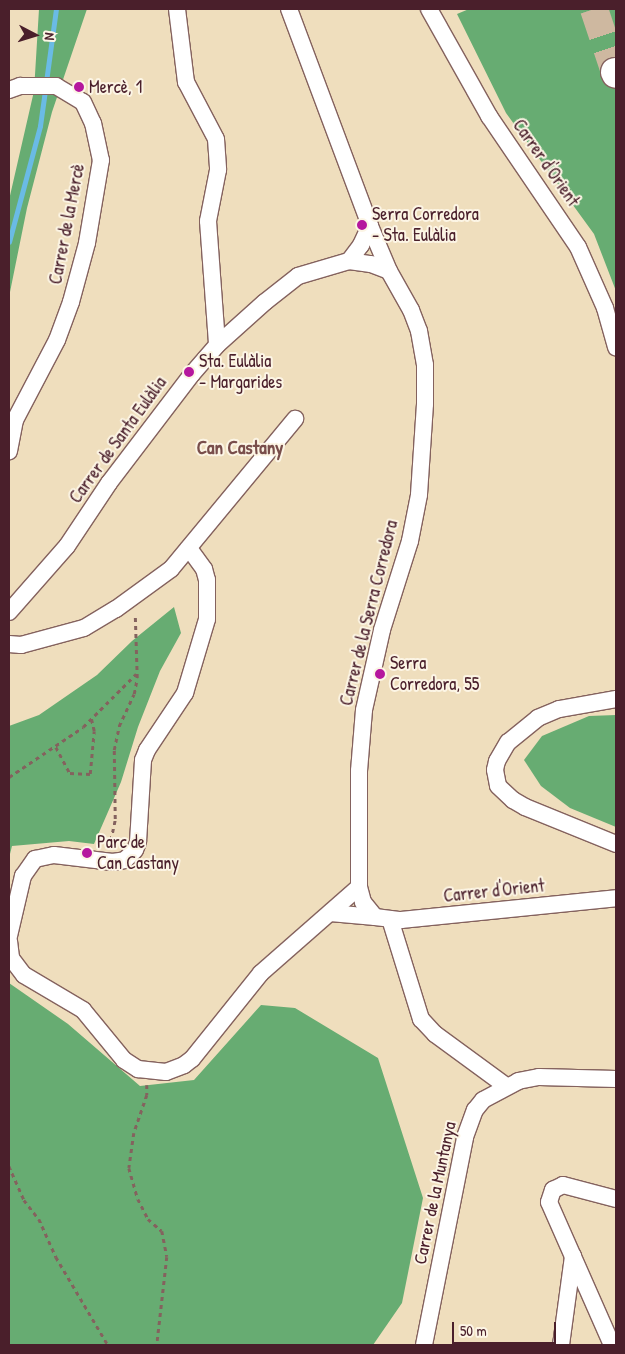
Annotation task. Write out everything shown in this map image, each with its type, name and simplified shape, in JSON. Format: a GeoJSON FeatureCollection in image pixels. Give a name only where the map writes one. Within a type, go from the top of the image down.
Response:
{"type":"FeatureCollection","features":[{"type":"Feature","properties":{"kind":"street"},"geometry":{"type":"LineString","coordinates":[[177,9],[186,82],[216,139],[218,170],[208,220],[217,345]]}},
{"type":"Feature","properties":{"kind":"street","name":"Carrer de la Serra Corredora"},"geometry":{"type":"LineString","coordinates":[[289,9],[370,226],[389,271],[411,310],[419,331],[425,365],[420,487],[412,533],[382,630],[364,710],[359,771],[359,888]]}},
{"type":"Feature","properties":{"kind":"street","name":"Carrer d'Orient"},"geometry":{"type":"LineString","coordinates":[[429,9],[489,116],[578,247],[605,308],[616,347]]}},
{"type":"Feature","properties":{"kind":"street","name":"Carrer de la Mercè"},"geometry":{"type":"LineString","coordinates":[[9,90],[20,86],[56,86],[83,102],[93,122],[101,160],[87,243],[71,302],[57,340],[15,420],[9,452]]}},
{"type":"Feature","properties":{"kind":"street"},"geometry":{"type":"LineString","coordinates":[[349,261],[361,245],[370,226]]}},
{"type":"Feature","properties":{"kind":"street","name":"Carrer de Santa Eulàlia"},"geometry":{"type":"LineString","coordinates":[[9,612],[67,546],[115,476],[192,374],[217,345],[264,302],[298,276],[349,261],[371,264],[389,271]]}},
{"type":"Feature","properties":{"kind":"street"},"geometry":{"type":"LineString","coordinates":[[9,644],[21,644],[84,628],[171,569],[295,419]]}},
{"type":"Feature","properties":{"kind":"street"},"geometry":{"type":"LineString","coordinates":[[9,936],[23,876],[35,859],[54,855],[113,862],[125,860],[135,850],[138,842],[143,760],[147,750],[185,693],[204,635],[209,602],[207,580],[204,568],[189,548]]}},
{"type":"Feature","properties":{"kind":"street"},"geometry":{"type":"LineString","coordinates":[[616,698],[559,709],[538,718],[508,742],[497,761],[495,770],[498,786],[513,800],[531,810],[616,844]]}},
{"type":"Feature","properties":{"kind":"street"},"geometry":{"type":"LineString","coordinates":[[9,941],[11,958],[24,975],[82,1010],[124,1060],[138,1069],[166,1072],[184,1065],[192,1059],[261,973],[359,888],[362,902],[383,918],[421,1019],[435,1034],[506,1086]]}},
{"type":"Feature","properties":{"kind":"street","name":"Carrer d'Orient"},"geometry":{"type":"LineString","coordinates":[[330,913],[401,920],[616,898]]}},
{"type":"Feature","properties":{"kind":"street","name":"Carrer de la Muntanya"},"geometry":{"type":"LineString","coordinates":[[424,1345],[470,1120],[483,1100],[518,1081],[539,1078],[616,1079]]}},
{"type":"Feature","properties":{"kind":"street"},"geometry":{"type":"LineString","coordinates":[[612,1345],[611,1332],[550,1207],[550,1196],[553,1190],[562,1185],[616,1199]]}},
{"type":"Feature","properties":{"kind":"street"},"geometry":{"type":"LineString","coordinates":[[561,1345],[573,1256]]}},
{"type":"Feature","properties":{"kind":"path"},"geometry":{"type":"LineString","coordinates":[[105,861],[111,843],[115,819],[114,750],[119,726],[134,694],[137,673],[134,616],[140,610]]}},
{"type":"Feature","properties":{"kind":"path"},"geometry":{"type":"LineString","coordinates":[[9,777],[55,746],[91,718],[137,673]]}},
{"type":"Feature","properties":{"kind":"path"},"geometry":{"type":"LineString","coordinates":[[55,746],[70,773],[90,774],[94,731],[91,718]]}},
{"type":"Feature","properties":{"kind":"path"},"geometry":{"type":"LineString","coordinates":[[148,1071],[147,1095],[134,1133],[129,1168],[138,1199],[148,1219],[162,1231],[167,1257],[157,1345]]}},
{"type":"Feature","properties":{"kind":"path"},"geometry":{"type":"LineString","coordinates":[[9,1166],[24,1200],[39,1219],[56,1257],[108,1345]]}},
{"type":"Feature","properties":{"kind":"green space"},"geometry":{"type":"Polygon","coordinates":[[[39,9],[87,9],[52,112],[27,208],[9,297],[9,200],[34,91],[39,9]]]}},
{"type":"Feature","properties":{"kind":"green space"},"geometry":{"type":"Polygon","coordinates":[[[469,9],[616,9],[616,291],[594,234],[506,113],[457,14],[469,9]]]}},
{"type":"Feature","properties":{"kind":"green space"},"geometry":{"type":"Polygon","coordinates":[[[174,607],[181,633],[160,671],[138,727],[121,782],[94,844],[69,841],[12,846],[9,858],[9,726],[39,715],[97,675],[132,641],[174,607]]]}},
{"type":"Feature","properties":{"kind":"green space"},"geometry":{"type":"Polygon","coordinates":[[[616,715],[616,827],[570,808],[541,786],[524,760],[542,736],[589,716],[616,715]]]}},
{"type":"Feature","properties":{"kind":"green space"},"geometry":{"type":"Polygon","coordinates":[[[9,983],[68,1024],[140,1086],[194,1080],[261,1005],[295,1008],[378,1058],[423,1198],[402,1303],[373,1345],[9,1345],[9,983]]]}},
{"type":"Feature","properties":{"kind":"waterway"},"geometry":{"type":"LineString","coordinates":[[46,82],[56,9]]}},
{"type":"Feature","properties":{"kind":"waterway"},"geometry":{"type":"LineString","coordinates":[[9,242],[40,126],[45,89]]}},
{"type":"Feature","properties":{"kind":"tunnel"},"geometry":{"type":"LineString","coordinates":[[594,9],[615,72]]}},
{"type":"Feature","properties":{"kind":"place","name":"Mercè, 1"},"geometry":{"type":"Point","coordinates":[79,87]}},
{"type":"Feature","properties":{"kind":"place","name":"Serra Corredora - Sta. Eulàlia"},"geometry":{"type":"Point","coordinates":[362,225]}},
{"type":"Feature","properties":{"kind":"place","name":"Sta. Eulàlia - Margarides"},"geometry":{"type":"Point","coordinates":[189,372]}},
{"type":"Feature","properties":{"kind":"place","name":"Serra Corredora, 55"},"geometry":{"type":"Point","coordinates":[380,674]}},
{"type":"Feature","properties":{"kind":"place","name":"Parc de Can Castany"},"geometry":{"type":"Point","coordinates":[87,853]}},
{"type":"Feature","properties":{"kind":"district","name":"Can Castany"},"geometry":{"type":"Point","coordinates":[240,448]}}]}
